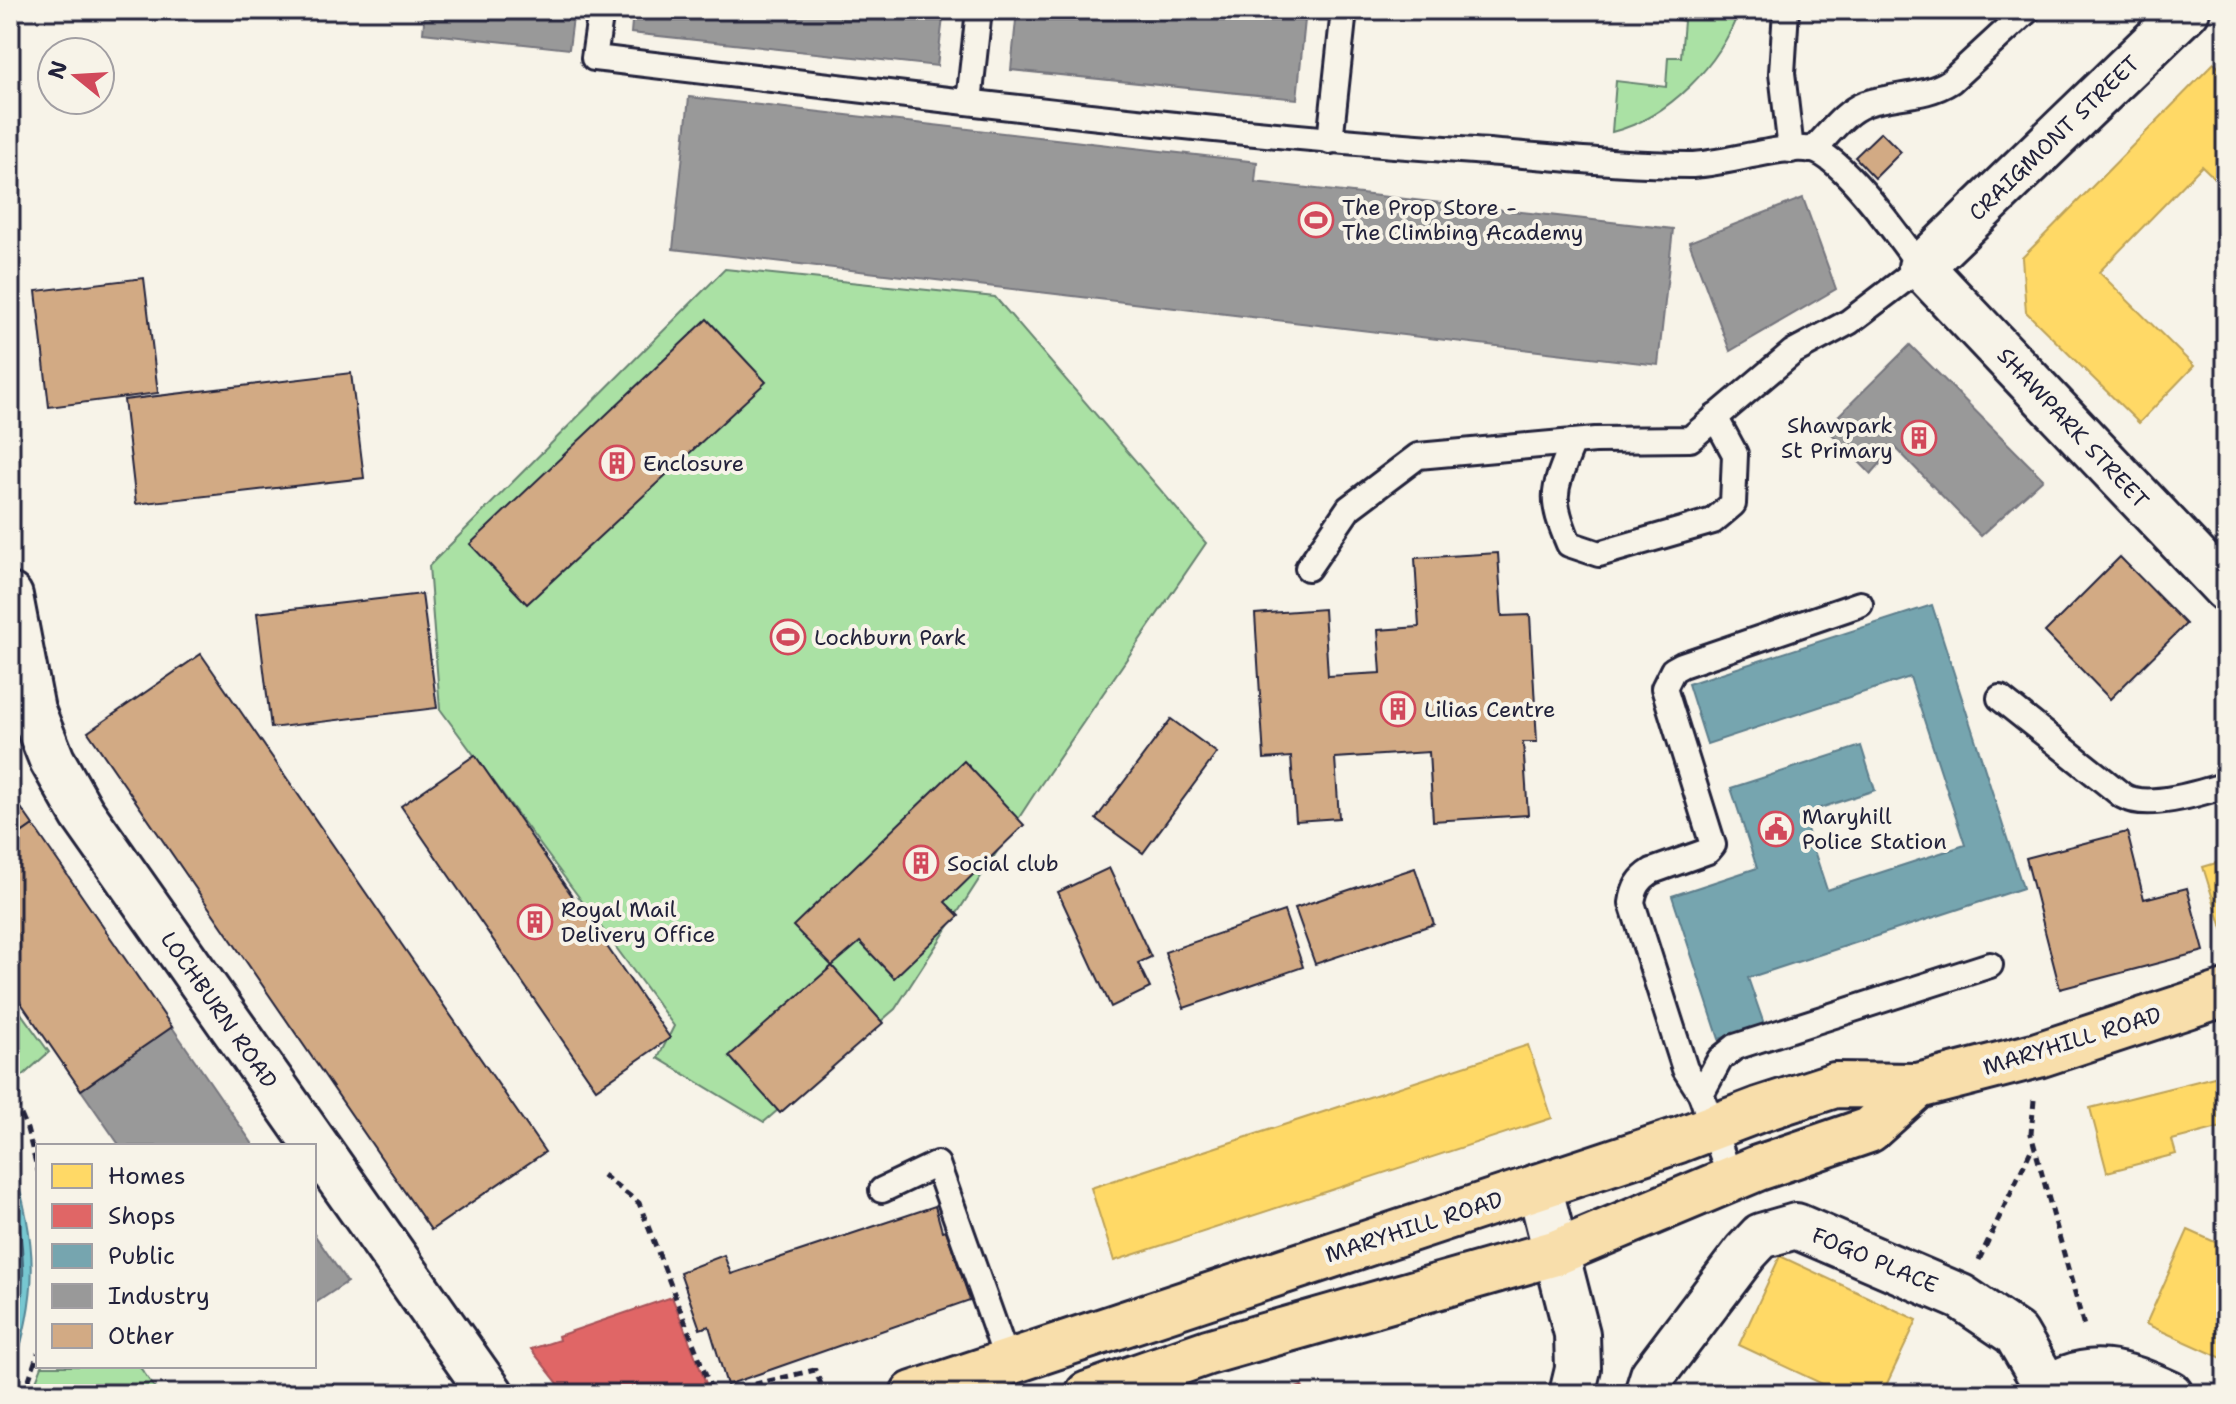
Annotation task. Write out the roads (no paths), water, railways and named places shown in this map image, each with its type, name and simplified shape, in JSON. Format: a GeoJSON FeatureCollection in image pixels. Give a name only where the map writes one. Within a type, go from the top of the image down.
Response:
{"type":"FeatureCollection","features":[{"type":"Feature","properties":{"kind":"main road","name":"MARYHILL ROAD"},"geometry":{"type":"LineString","coordinates":[[913,1394],[1539,1186],[1707,1111],[1835,1085],[1918,1086],[2038,1055],[2226,993]]}},
{"type":"Feature","properties":{"kind":"main road","name":"MARYHILL ROAD"},"geometry":{"type":"LineString","coordinates":[[1088,1394],[1208,1352],[1555,1253],[1758,1168],[1869,1130],[1918,1086]]}},
{"type":"Feature","properties":{"kind":"street","name":"CRAIGMONT STREET"},"geometry":{"type":"LineString","coordinates":[[1921,267],[2187,10]]}},
{"type":"Feature","properties":{"kind":"street","name":"SHAWPARK STREET"},"geometry":{"type":"LineString","coordinates":[[1921,267],[2226,589]]}},
{"type":"Feature","properties":{"kind":"street","name":"LOCHBURN ROAD"},"geometry":{"type":"LineString","coordinates":[[10,596],[29,696],[41,735],[82,813],[315,1144]]}},
{"type":"Feature","properties":{"kind":"street","name":"LOCHBURN ROAD"},"geometry":{"type":"LineString","coordinates":[[316,1145],[491,1394]]}},
{"type":"Feature","properties":{"kind":"street"},"geometry":{"type":"LineString","coordinates":[[1539,1186],[1579,1350],[1572,1394]]}},
{"type":"Feature","properties":{"kind":"street","name":"FOGO PLACE"},"geometry":{"type":"LineString","coordinates":[[1647,1394],[1653,1375],[1761,1236],[1796,1226],[1961,1297],[2016,1334],[2044,1391]]}},
{"type":"Feature","properties":{"kind":"street"},"geometry":{"type":"LineString","coordinates":[[2044,1391],[2062,1381],[2089,1373],[2123,1374],[2170,1394]]}},
{"type":"Feature","properties":{"kind":"lane"},"geometry":{"type":"LineString","coordinates":[[601,10],[594,58],[969,102],[1330,141],[1690,165],[1802,150],[1826,157],[1841,169],[1893,228],[1921,267],[1849,322],[1793,352],[1690,439],[1573,442],[1418,456],[1349,508],[1308,568]]}},
{"type":"Feature","properties":{"kind":"lane"},"geometry":{"type":"LineString","coordinates":[[969,102],[979,10]]}},
{"type":"Feature","properties":{"kind":"lane"},"geometry":{"type":"LineString","coordinates":[[1330,141],[1344,10]]}},
{"type":"Feature","properties":{"kind":"lane"},"geometry":{"type":"LineString","coordinates":[[1786,10],[1782,73],[1802,150]]}},
{"type":"Feature","properties":{"kind":"lane"},"geometry":{"type":"LineString","coordinates":[[1802,150],[1849,112],[1864,104],[1937,90],[1951,81],[2028,10]]}},
{"type":"Feature","properties":{"kind":"lane"},"geometry":{"type":"LineString","coordinates":[[1573,442],[1555,488],[1556,515],[1569,544],[1599,554],[1713,521],[1733,504],[1735,454],[1715,417]]}},
{"type":"Feature","properties":{"kind":"lane"},"geometry":{"type":"LineString","coordinates":[[1731,1180],[1707,1111],[1685,1069],[1632,903],[1637,884],[1644,876],[1708,851],[1713,845],[1664,688],[1673,670],[1682,665],[1860,604]]}},
{"type":"Feature","properties":{"kind":"lane"},"geometry":{"type":"LineString","coordinates":[[2000,698],[2129,799],[2151,803],[2226,785]]}},
{"type":"Feature","properties":{"kind":"lane"},"geometry":{"type":"LineString","coordinates":[[1707,1111],[1720,1059],[1735,1047],[1990,965]]}},
{"type":"Feature","properties":{"kind":"lane"},"geometry":{"type":"LineString","coordinates":[[882,1190],[937,1164],[1008,1363]]}},
{"type":"Feature","properties":{"kind":"water"},"geometry":{"type":"Polygon","coordinates":[[[10,1156],[26,1216],[32,1268],[26,1321],[10,1381],[10,1156]]]}},
{"type":"Feature","properties":{"kind":"place","name":"The Prop Store - The Climbing Academy"},"geometry":{"type":"Point","coordinates":[1316,220]}},
{"type":"Feature","properties":{"kind":"place","name":"Shawpark St Primary"},"geometry":{"type":"Point","coordinates":[1919,438]}},
{"type":"Feature","properties":{"kind":"place","name":"Enclosure"},"geometry":{"type":"Point","coordinates":[617,463]}},
{"type":"Feature","properties":{"kind":"place","name":"Lochburn Park"},"geometry":{"type":"Point","coordinates":[788,637]}},
{"type":"Feature","properties":{"kind":"place","name":"Lilias Centre"},"geometry":{"type":"Point","coordinates":[1398,709]}},
{"type":"Feature","properties":{"kind":"place","name":"Maryhill Police Station"},"geometry":{"type":"Point","coordinates":[1776,829]}},
{"type":"Feature","properties":{"kind":"place","name":"Social club"},"geometry":{"type":"Point","coordinates":[921,863]}},
{"type":"Feature","properties":{"kind":"place","name":"Royal Mail Delivery Office"},"geometry":{"type":"Point","coordinates":[535,922]}}]}
